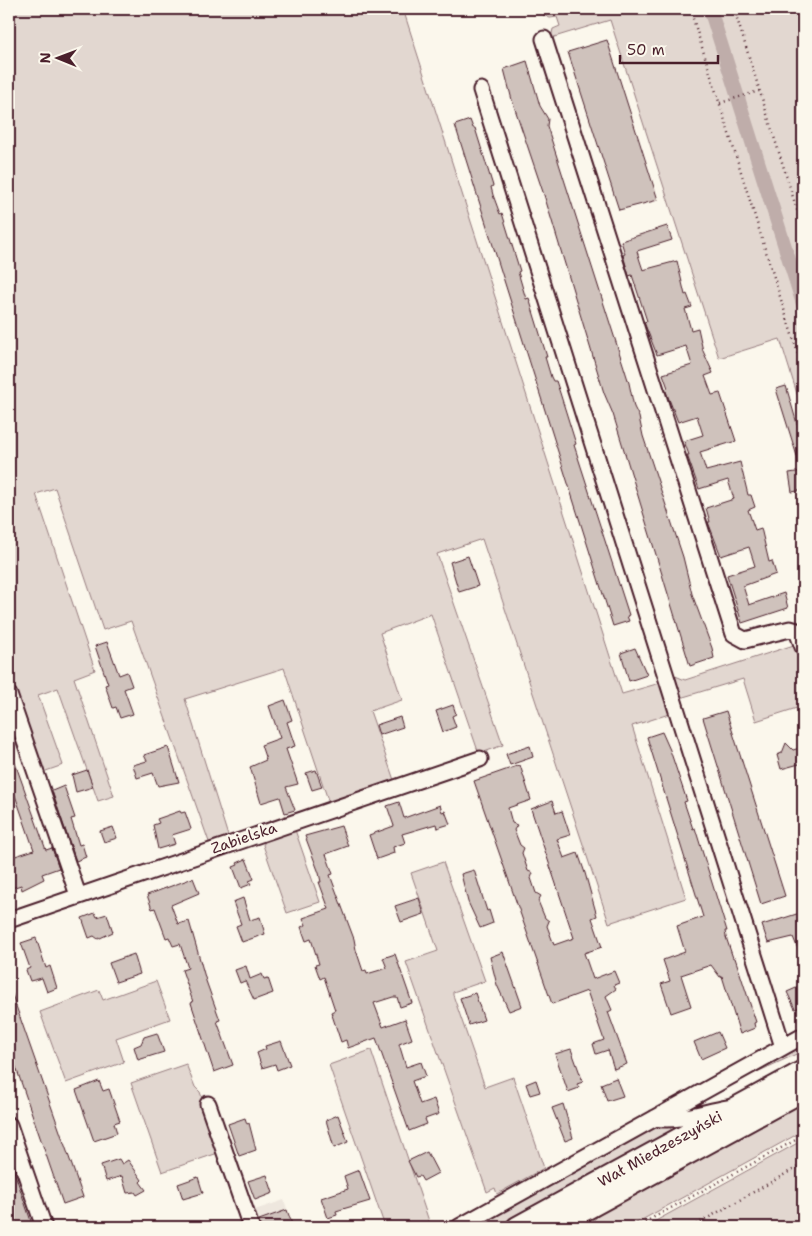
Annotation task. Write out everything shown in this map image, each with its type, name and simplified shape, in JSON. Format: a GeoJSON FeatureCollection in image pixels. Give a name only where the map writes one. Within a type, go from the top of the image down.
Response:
{"type":"FeatureCollection","features":[{"type":"Feature","properties":{"kind":"main road","name":"Wał Miedzeszyński"},"geometry":{"type":"LineString","coordinates":[[517,1227],[803,1071]]}},
{"type":"Feature","properties":{"kind":"main road","name":"Wał Miedzeszyński"},"geometry":{"type":"LineString","coordinates":[[554,1227],[803,1091]]}},
{"type":"Feature","properties":{"kind":"street"},"geometry":{"type":"LineString","coordinates":[[544,39],[734,634],[740,639],[749,640],[790,628],[797,632],[803,647]]}},
{"type":"Feature","properties":{"kind":"street"},"geometry":{"type":"LineString","coordinates":[[481,90],[783,1047]]}},
{"type":"Feature","properties":{"kind":"street"},"geometry":{"type":"LineString","coordinates":[[9,695],[78,895]]}},
{"type":"Feature","properties":{"kind":"street","name":"Zabielska"},"geometry":{"type":"LineString","coordinates":[[9,920],[480,759]]}},
{"type":"Feature","properties":{"kind":"street"},"geometry":{"type":"LineString","coordinates":[[459,1227],[803,1036]]}},
{"type":"Feature","properties":{"kind":"street"},"geometry":{"type":"LineString","coordinates":[[208,1104],[251,1227]]}},
{"type":"Feature","properties":{"kind":"street"},"geometry":{"type":"LineString","coordinates":[[655,1118],[677,1120],[707,1111],[737,1107]]}},
{"type":"Feature","properties":{"kind":"street"},"geometry":{"type":"LineString","coordinates":[[9,1125],[44,1227]]}},
{"type":"Feature","properties":{"kind":"path"},"geometry":{"type":"LineString","coordinates":[[690,9],[803,370]]}},
{"type":"Feature","properties":{"kind":"path"},"geometry":{"type":"LineString","coordinates":[[734,9],[803,229]]}},
{"type":"Feature","properties":{"kind":"path"},"geometry":{"type":"LineString","coordinates":[[736,16],[740,9]]}},
{"type":"Feature","properties":{"kind":"path"},"geometry":{"type":"LineString","coordinates":[[720,103],[760,91]]}},
{"type":"Feature","properties":{"kind":"path"},"geometry":{"type":"LineString","coordinates":[[636,1227],[803,1136]]}},
{"type":"Feature","properties":{"kind":"path"},"geometry":{"type":"LineString","coordinates":[[692,1227],[803,1164]]}},
{"type":"Feature","properties":{"kind":"shaded area"},"geometry":{"type":"Polygon","coordinates":[[[9,9],[403,9],[622,694],[660,683],[669,714],[632,726],[686,898],[609,923],[482,539],[437,554],[503,745],[479,754],[431,614],[380,633],[402,700],[370,711],[395,783],[329,803],[284,668],[185,699],[228,836],[209,842],[131,621],[103,630],[55,488],[36,494],[95,670],[74,678],[114,796],[98,801],[58,688],[38,695],[63,765],[43,772],[9,673],[9,9]]]}},
{"type":"Feature","properties":{"kind":"shaded area"},"geometry":{"type":"Polygon","coordinates":[[[541,9],[803,9],[803,413],[780,339],[719,358],[610,20],[551,38],[553,29],[560,26],[557,17],[550,18],[543,15],[541,9]]]}},
{"type":"Feature","properties":{"kind":"shaded area"},"geometry":{"type":"Polygon","coordinates":[[[797,644],[803,663],[803,706],[756,721],[743,679],[680,698],[673,675],[685,680],[797,644]]]}},
{"type":"Feature","properties":{"kind":"shaded area"},"geometry":{"type":"Polygon","coordinates":[[[294,827],[320,902],[287,913],[263,845],[268,836],[294,827]]]}},
{"type":"Feature","properties":{"kind":"shaded area"},"geometry":{"type":"Polygon","coordinates":[[[443,862],[485,981],[453,992],[453,995],[485,1087],[513,1077],[544,1168],[497,1194],[495,1188],[487,1192],[406,962],[438,951],[411,873],[443,862]]]}},
{"type":"Feature","properties":{"kind":"shaded area"},"geometry":{"type":"Polygon","coordinates":[[[156,981],[170,1019],[116,1038],[124,1062],[66,1083],[40,1012],[99,990],[103,1000],[156,981]]]}},
{"type":"Feature","properties":{"kind":"shaded area"},"geometry":{"type":"Polygon","coordinates":[[[803,1044],[803,1051],[735,1082],[803,1044]]]}},
{"type":"Feature","properties":{"kind":"shaded area"},"geometry":{"type":"Polygon","coordinates":[[[371,1050],[431,1227],[385,1227],[329,1065],[371,1050]]]}},
{"type":"Feature","properties":{"kind":"shaded area"},"geometry":{"type":"Polygon","coordinates":[[[186,1064],[195,1087],[200,1092],[221,1152],[162,1172],[131,1083],[186,1064]]]}},
{"type":"Feature","properties":{"kind":"shaded area"},"geometry":{"type":"Polygon","coordinates":[[[803,1101],[803,1131],[629,1227],[586,1227],[610,1205],[803,1101]]]}},
{"type":"Feature","properties":{"kind":"shaded area"},"geometry":{"type":"Polygon","coordinates":[[[670,1127],[672,1131],[496,1227],[473,1227],[649,1129],[670,1127]]]}},
{"type":"Feature","properties":{"kind":"shaded area"},"geometry":{"type":"Polygon","coordinates":[[[803,1140],[803,1227],[644,1227],[652,1223],[803,1140]]]}},
{"type":"Feature","properties":{"kind":"shaded area"},"geometry":{"type":"Polygon","coordinates":[[[284,1200],[293,1227],[254,1227],[249,1212],[284,1200]]]}},
{"type":"Feature","properties":{"kind":"building"},"geometry":{"type":"Polygon","coordinates":[[[607,40],[658,200],[619,210],[568,52],[607,40]]]}},
{"type":"Feature","properties":{"kind":"building"},"geometry":{"type":"Polygon","coordinates":[[[527,61],[540,106],[548,119],[547,126],[629,383],[643,436],[683,557],[692,594],[712,648],[714,658],[690,666],[613,414],[604,393],[545,198],[512,100],[504,69],[527,61]]]}},
{"type":"Feature","properties":{"kind":"building"},"geometry":{"type":"Polygon","coordinates":[[[470,120],[473,128],[475,128],[493,186],[491,187],[493,195],[500,214],[502,213],[520,271],[518,272],[526,299],[529,298],[547,357],[545,357],[551,377],[553,381],[556,381],[560,393],[576,444],[574,445],[629,615],[627,616],[629,621],[613,626],[455,125],[470,120]]]}},
{"type":"Feature","properties":{"kind":"building"},"geometry":{"type":"Polygon","coordinates":[[[667,226],[672,240],[637,251],[640,261],[643,270],[677,261],[685,295],[687,294],[692,307],[685,309],[691,330],[698,328],[703,351],[713,373],[705,376],[712,395],[720,393],[736,441],[700,452],[706,471],[740,462],[748,495],[751,495],[755,507],[748,510],[755,530],[761,528],[769,562],[772,561],[776,574],[743,586],[749,605],[784,593],[788,608],[742,623],[727,575],[755,566],[749,547],[721,556],[708,522],[710,522],[706,508],[734,499],[728,480],[699,489],[684,441],[703,435],[697,416],[678,422],[665,389],[668,388],[663,374],[692,365],[686,346],[657,355],[644,322],[647,321],[632,275],[629,276],[623,255],[625,254],[621,241],[667,226]]]}},
{"type":"Feature","properties":{"kind":"building"},"geometry":{"type":"Polygon","coordinates":[[[786,386],[800,434],[803,433],[803,469],[801,469],[776,389],[786,386]]]}},
{"type":"Feature","properties":{"kind":"building"},"geometry":{"type":"Polygon","coordinates":[[[803,471],[803,490],[792,492],[789,473],[803,471]]]}},
{"type":"Feature","properties":{"kind":"building"},"geometry":{"type":"Polygon","coordinates":[[[468,556],[478,586],[459,592],[450,562],[468,556]]]}},
{"type":"Feature","properties":{"kind":"building"},"geometry":{"type":"Polygon","coordinates":[[[107,642],[119,675],[127,672],[132,686],[124,689],[133,714],[120,718],[116,707],[113,708],[105,685],[108,684],[95,646],[107,642]]]}},
{"type":"Feature","properties":{"kind":"building"},"geometry":{"type":"Polygon","coordinates":[[[635,648],[647,675],[629,681],[621,653],[635,648]]]}},
{"type":"Feature","properties":{"kind":"building"},"geometry":{"type":"Polygon","coordinates":[[[285,700],[292,720],[287,722],[295,746],[286,749],[298,784],[286,787],[295,810],[285,813],[280,797],[261,803],[250,767],[266,760],[261,745],[280,738],[269,706],[285,700]]]}},
{"type":"Feature","properties":{"kind":"building"},"geometry":{"type":"Polygon","coordinates":[[[453,705],[456,714],[452,716],[456,727],[443,732],[436,711],[453,705]]]}},
{"type":"Feature","properties":{"kind":"building"},"geometry":{"type":"Polygon","coordinates":[[[726,711],[785,896],[761,904],[703,718],[726,711]]]}},
{"type":"Feature","properties":{"kind":"building"},"geometry":{"type":"Polygon","coordinates":[[[400,717],[403,727],[379,735],[376,725],[400,717]]]}},
{"type":"Feature","properties":{"kind":"building"},"geometry":{"type":"Polygon","coordinates":[[[662,732],[687,801],[684,802],[693,829],[695,828],[727,931],[725,931],[726,937],[756,1022],[754,1023],[755,1028],[740,1034],[722,976],[720,977],[711,965],[681,975],[691,1006],[671,1013],[661,984],[670,981],[663,960],[685,952],[677,926],[703,917],[647,737],[662,732]]]}},
{"type":"Feature","properties":{"kind":"building"},"geometry":{"type":"Polygon","coordinates":[[[786,743],[793,750],[800,748],[803,763],[781,769],[777,755],[782,753],[786,743]]]}},
{"type":"Feature","properties":{"kind":"building"},"geometry":{"type":"Polygon","coordinates":[[[9,746],[46,850],[52,848],[59,868],[42,874],[44,879],[22,890],[21,885],[9,889],[9,858],[34,850],[9,778],[9,746]]]}},
{"type":"Feature","properties":{"kind":"building"},"geometry":{"type":"Polygon","coordinates":[[[530,746],[533,757],[510,765],[506,754],[530,746]]]}},
{"type":"Feature","properties":{"kind":"building"},"geometry":{"type":"Polygon","coordinates":[[[168,747],[179,782],[158,786],[153,773],[137,778],[133,765],[147,761],[144,755],[168,747]]]}},
{"type":"Feature","properties":{"kind":"building"},"geometry":{"type":"Polygon","coordinates":[[[520,765],[531,800],[508,808],[512,823],[517,825],[514,830],[520,845],[524,848],[522,853],[528,871],[533,873],[531,878],[536,893],[541,896],[538,901],[545,918],[549,921],[547,926],[554,945],[574,938],[531,809],[552,801],[556,813],[562,811],[570,835],[557,839],[564,858],[578,853],[585,873],[597,916],[592,918],[602,947],[584,953],[593,979],[614,971],[619,983],[614,985],[616,989],[606,996],[612,1010],[608,1012],[627,1064],[614,1069],[608,1050],[596,1054],[593,1044],[604,1040],[587,991],[552,1004],[474,781],[520,765]]]}},
{"type":"Feature","properties":{"kind":"building"},"geometry":{"type":"Polygon","coordinates":[[[87,770],[93,787],[76,792],[72,775],[87,770]]]}},
{"type":"Feature","properties":{"kind":"building"},"geometry":{"type":"Polygon","coordinates":[[[316,770],[322,787],[312,790],[306,773],[316,770]]]}},
{"type":"Feature","properties":{"kind":"building"},"geometry":{"type":"Polygon","coordinates":[[[64,786],[75,818],[71,819],[79,845],[82,844],[86,857],[76,861],[52,791],[64,786]]]}},
{"type":"Feature","properties":{"kind":"building"},"geometry":{"type":"Polygon","coordinates":[[[399,802],[404,818],[440,805],[442,812],[445,811],[450,824],[437,828],[436,824],[402,834],[405,843],[393,847],[394,853],[377,859],[369,835],[394,826],[387,806],[399,802]]]}},
{"type":"Feature","properties":{"kind":"building"},"geometry":{"type":"Polygon","coordinates":[[[180,811],[181,813],[185,812],[191,829],[172,835],[175,844],[158,849],[153,825],[159,823],[157,819],[180,811]]]}},
{"type":"Feature","properties":{"kind":"building"},"geometry":{"type":"Polygon","coordinates":[[[341,826],[348,846],[326,854],[333,874],[330,875],[354,939],[363,971],[366,970],[367,974],[387,968],[383,958],[395,954],[412,1003],[400,1007],[397,997],[393,997],[374,1003],[383,1027],[405,1019],[412,1039],[399,1044],[406,1067],[421,1062],[426,1076],[412,1081],[420,1104],[434,1099],[439,1114],[425,1119],[427,1124],[409,1131],[376,1038],[348,1048],[346,1040],[341,1042],[331,1012],[335,1010],[324,977],[320,979],[315,965],[319,964],[311,939],[306,941],[301,927],[306,925],[303,918],[329,909],[319,882],[321,882],[319,873],[305,836],[341,826]]]}},
{"type":"Feature","properties":{"kind":"building"},"geometry":{"type":"Polygon","coordinates":[[[113,827],[117,838],[104,842],[100,831],[113,827]]]}},
{"type":"Feature","properties":{"kind":"building"},"geometry":{"type":"Polygon","coordinates":[[[246,859],[254,879],[249,881],[251,884],[241,888],[233,867],[246,859]]]}},
{"type":"Feature","properties":{"kind":"building"},"geometry":{"type":"Polygon","coordinates":[[[474,870],[487,911],[489,910],[493,923],[480,928],[468,902],[461,874],[474,870]]]}},
{"type":"Feature","properties":{"kind":"building"},"geometry":{"type":"Polygon","coordinates":[[[193,878],[199,893],[171,905],[178,924],[189,921],[206,981],[220,1020],[217,1021],[233,1065],[214,1072],[182,970],[188,968],[180,944],[173,946],[169,937],[166,938],[155,908],[152,909],[147,895],[193,878]]]}},
{"type":"Feature","properties":{"kind":"building"},"geometry":{"type":"Polygon","coordinates":[[[243,898],[250,920],[260,917],[265,934],[242,942],[236,926],[241,924],[233,902],[243,898]]]}},
{"type":"Feature","properties":{"kind":"building"},"geometry":{"type":"Polygon","coordinates":[[[419,898],[424,914],[401,922],[395,906],[419,898]]]}},
{"type":"Feature","properties":{"kind":"building"},"geometry":{"type":"Polygon","coordinates":[[[803,912],[803,961],[793,937],[768,943],[762,925],[803,912]]]}},
{"type":"Feature","properties":{"kind":"building"},"geometry":{"type":"Polygon","coordinates":[[[95,913],[97,917],[107,914],[113,932],[98,939],[94,936],[89,938],[82,918],[95,913]]]}},
{"type":"Feature","properties":{"kind":"building"},"geometry":{"type":"Polygon","coordinates":[[[36,938],[46,968],[50,966],[57,988],[47,992],[42,978],[30,981],[26,970],[30,968],[21,943],[36,938]]]}},
{"type":"Feature","properties":{"kind":"building"},"geometry":{"type":"Polygon","coordinates":[[[503,952],[522,1006],[509,1011],[497,985],[490,957],[503,952]]]}},
{"type":"Feature","properties":{"kind":"building"},"geometry":{"type":"Polygon","coordinates":[[[134,954],[140,974],[116,982],[109,963],[134,954]]]}},
{"type":"Feature","properties":{"kind":"building"},"geometry":{"type":"Polygon","coordinates":[[[246,966],[250,979],[262,974],[264,979],[268,978],[273,993],[254,1000],[245,981],[240,983],[235,970],[246,966]]]}},
{"type":"Feature","properties":{"kind":"building"},"geometry":{"type":"Polygon","coordinates":[[[803,985],[803,1006],[795,1009],[787,992],[803,985]]]}},
{"type":"Feature","properties":{"kind":"building"},"geometry":{"type":"Polygon","coordinates":[[[9,986],[83,1197],[63,1204],[9,1047],[9,986]]]}},
{"type":"Feature","properties":{"kind":"building"},"geometry":{"type":"Polygon","coordinates":[[[475,993],[484,1020],[469,1025],[460,998],[475,993]]]}},
{"type":"Feature","properties":{"kind":"building"},"geometry":{"type":"Polygon","coordinates":[[[718,1032],[725,1048],[701,1059],[694,1042],[718,1032]]]}},
{"type":"Feature","properties":{"kind":"building"},"geometry":{"type":"Polygon","coordinates":[[[157,1033],[164,1052],[138,1060],[134,1047],[141,1044],[144,1037],[157,1033]]]}},
{"type":"Feature","properties":{"kind":"building"},"geometry":{"type":"Polygon","coordinates":[[[281,1041],[290,1065],[277,1070],[275,1064],[262,1068],[257,1053],[266,1049],[265,1046],[281,1041]]]}},
{"type":"Feature","properties":{"kind":"building"},"geometry":{"type":"Polygon","coordinates":[[[571,1049],[583,1082],[577,1084],[579,1088],[568,1092],[555,1054],[571,1049]]]}},
{"type":"Feature","properties":{"kind":"building"},"geometry":{"type":"Polygon","coordinates":[[[616,1078],[623,1096],[607,1101],[601,1084],[616,1078]]]}},
{"type":"Feature","properties":{"kind":"building"},"geometry":{"type":"Polygon","coordinates":[[[536,1080],[540,1092],[530,1095],[526,1084],[536,1080]]]}},
{"type":"Feature","properties":{"kind":"building"},"geometry":{"type":"Polygon","coordinates":[[[99,1081],[103,1091],[109,1089],[120,1121],[114,1123],[117,1133],[94,1141],[76,1090],[99,1081]]]}},
{"type":"Feature","properties":{"kind":"building"},"geometry":{"type":"Polygon","coordinates":[[[563,1104],[573,1138],[565,1141],[552,1108],[563,1104]]]}},
{"type":"Feature","properties":{"kind":"building"},"geometry":{"type":"Polygon","coordinates":[[[338,1115],[348,1142],[334,1148],[326,1120],[338,1115]]]}},
{"type":"Feature","properties":{"kind":"building"},"geometry":{"type":"Polygon","coordinates":[[[245,1118],[247,1124],[249,1123],[256,1150],[239,1156],[228,1124],[245,1118]]]}},
{"type":"Feature","properties":{"kind":"building"},"geometry":{"type":"Polygon","coordinates":[[[427,1152],[438,1173],[423,1181],[420,1176],[416,1177],[408,1161],[427,1152]]]}},
{"type":"Feature","properties":{"kind":"building"},"geometry":{"type":"Polygon","coordinates":[[[119,1159],[122,1164],[128,1160],[142,1180],[140,1182],[146,1190],[137,1195],[135,1192],[127,1193],[122,1176],[106,1181],[101,1165],[119,1159]]]}},
{"type":"Feature","properties":{"kind":"building"},"geometry":{"type":"Polygon","coordinates":[[[11,1161],[33,1227],[13,1227],[9,1213],[9,1162],[11,1161]]]}},
{"type":"Feature","properties":{"kind":"building"},"geometry":{"type":"Polygon","coordinates":[[[359,1170],[370,1201],[336,1211],[337,1215],[328,1218],[321,1198],[348,1189],[344,1176],[359,1170]]]}},
{"type":"Feature","properties":{"kind":"building"},"geometry":{"type":"Polygon","coordinates":[[[267,1175],[273,1193],[255,1200],[248,1181],[267,1175]]]}},
{"type":"Feature","properties":{"kind":"building"},"geometry":{"type":"Polygon","coordinates":[[[198,1177],[203,1193],[183,1199],[178,1184],[198,1177]]]}},
{"type":"Feature","properties":{"kind":"building"},"geometry":{"type":"Polygon","coordinates":[[[287,1210],[293,1227],[260,1227],[259,1220],[287,1210]]]}},
{"type":"Feature","properties":{"kind":"waterway"},"geometry":{"type":"LineString","coordinates":[[710,9],[803,304]]}}]}
